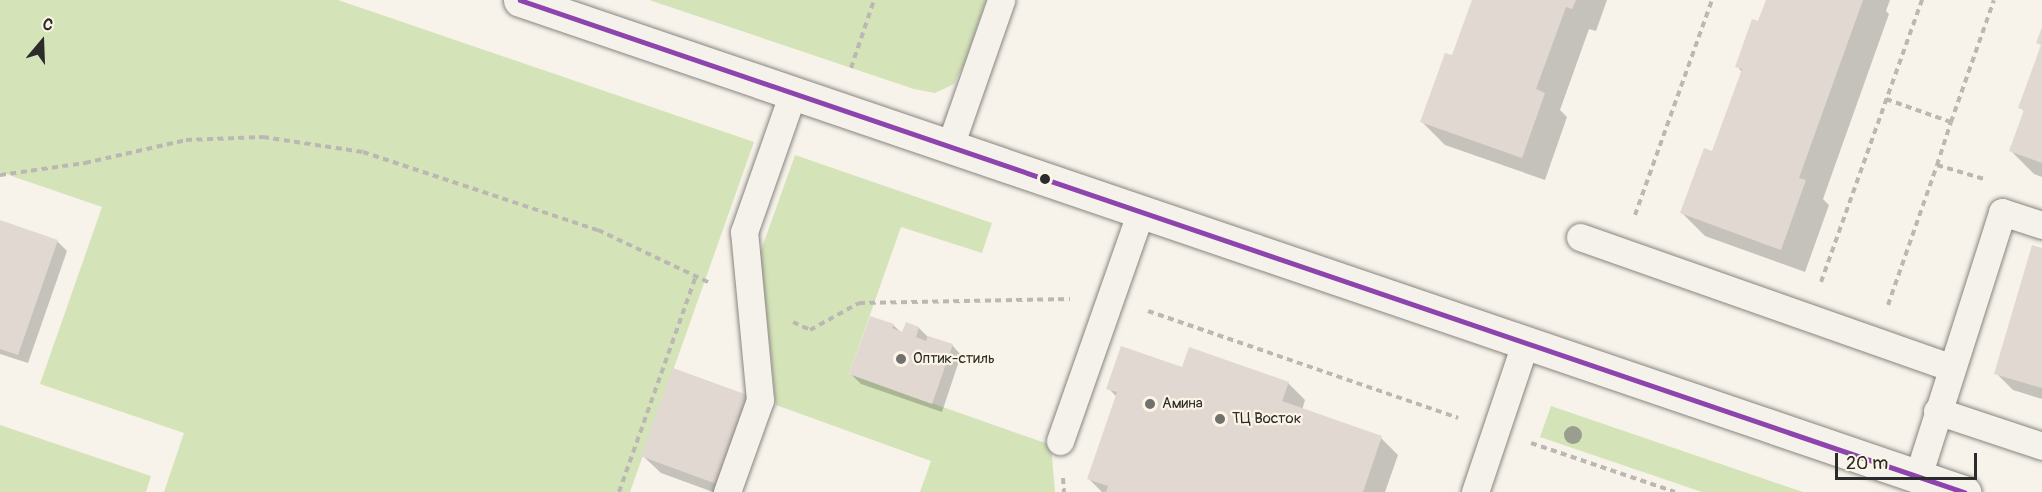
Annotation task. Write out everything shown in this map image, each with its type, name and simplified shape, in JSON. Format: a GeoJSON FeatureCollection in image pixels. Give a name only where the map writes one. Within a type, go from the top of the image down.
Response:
{"type":"FeatureCollection","features":[{"type":"Feature","properties":{"kind":"street"},"geometry":{"type":"LineString","coordinates":[[520,0],[1964,492]]}},
{"type":"Feature","properties":{"kind":"lane"},"geometry":{"type":"LineString","coordinates":[[950,146],[1001,0]]}},
{"type":"Feature","properties":{"kind":"lane"},"geometry":{"type":"LineString","coordinates":[[727,492],[760,400],[744,232],[793,93]]}},
{"type":"Feature","properties":{"kind":"lane"},"geometry":{"type":"LineString","coordinates":[[1060,441],[1141,211]]}},
{"type":"Feature","properties":{"kind":"lane"},"geometry":{"type":"LineString","coordinates":[[1918,476],[2002,212],[2042,225]]}},
{"type":"Feature","properties":{"kind":"lane"},"geometry":{"type":"LineString","coordinates":[[1580,237],[1952,368]]}},
{"type":"Feature","properties":{"kind":"lane"},"geometry":{"type":"LineString","coordinates":[[1475,492],[1525,343]]}},
{"type":"Feature","properties":{"kind":"lane"},"geometry":{"type":"LineString","coordinates":[[1937,411],[2042,446]]}},
{"type":"Feature","properties":{"kind":"path"},"geometry":{"type":"LineString","coordinates":[[837,108],[874,0]]}},
{"type":"Feature","properties":{"kind":"path"},"geometry":{"type":"LineString","coordinates":[[1621,252],[1712,0]]}},
{"type":"Feature","properties":{"kind":"path"},"geometry":{"type":"LineString","coordinates":[[1808,317],[1922,0]]}},
{"type":"Feature","properties":{"kind":"path"},"geometry":{"type":"LineString","coordinates":[[1876,302],[1888,305],[1994,0]]}},
{"type":"Feature","properties":{"kind":"path"},"geometry":{"type":"LineString","coordinates":[[1886,99],[1951,122]]}},
{"type":"Feature","properties":{"kind":"path"},"geometry":{"type":"LineString","coordinates":[[0,176],[85,163],[186,140],[263,137],[363,152],[598,230],[810,330],[860,303],[1110,298],[1675,492]]}},
{"type":"Feature","properties":{"kind":"path"},"geometry":{"type":"LineString","coordinates":[[1937,165],[1989,180]]}},
{"type":"Feature","properties":{"kind":"path"},"geometry":{"type":"LineString","coordinates":[[1634,216],[1645,220]]}},
{"type":"Feature","properties":{"kind":"path"},"geometry":{"type":"LineString","coordinates":[[619,492],[696,276]]}},
{"type":"Feature","properties":{"kind":"path"},"geometry":{"type":"LineString","coordinates":[[1810,279],[1832,286]]}},
{"type":"Feature","properties":{"kind":"green space"},"geometry":{"type":"Polygon","coordinates":[[[0,0],[338,0],[754,142],[630,492],[164,492],[184,433],[40,384],[102,207],[0,172],[0,0]]]}},
{"type":"Feature","properties":{"kind":"green space"},"geometry":{"type":"Polygon","coordinates":[[[649,0],[986,0],[964,64],[954,84],[935,93],[914,89],[649,0]]]}},
{"type":"Feature","properties":{"kind":"green space"},"geometry":{"type":"Polygon","coordinates":[[[795,155],[992,223],[982,253],[901,227],[849,374],[1051,445],[1055,492],[920,492],[931,461],[776,405],[760,253],[795,155]]]}},
{"type":"Feature","properties":{"kind":"green space"},"geometry":{"type":"Polygon","coordinates":[[[1551,406],[1803,492],[1702,492],[1540,437],[1551,406]]]}},
{"type":"Feature","properties":{"kind":"green space"},"geometry":{"type":"Polygon","coordinates":[[[0,425],[151,476],[146,492],[0,492],[0,425]]]}},
{"type":"Feature","properties":{"kind":"building"},"geometry":{"type":"Polygon","coordinates":[[[1472,0],[1576,0],[1572,9],[1566,7],[1536,89],[1545,93],[1522,158],[1420,122],[1445,53],[1452,55],[1472,0]]]}},
{"type":"Feature","properties":{"kind":"building"},"geometry":{"type":"Polygon","coordinates":[[[1766,0],[1863,0],[1799,178],[1806,180],[1781,250],[1680,213],[1704,148],[1712,151],[1742,69],[1735,67],[1752,19],[1758,21],[1766,0]]]}},
{"type":"Feature","properties":{"kind":"building"},"geometry":{"type":"Polygon","coordinates":[[[2042,27],[2042,163],[2009,151],[2024,110],[2018,108],[2041,45],[2036,43],[2042,27]]]}},
{"type":"Feature","properties":{"kind":"building"},"geometry":{"type":"Polygon","coordinates":[[[0,220],[58,240],[18,355],[0,349],[0,220]]]}},
{"type":"Feature","properties":{"kind":"building"},"geometry":{"type":"Polygon","coordinates":[[[2032,245],[2042,248],[2042,388],[1994,374],[2032,245]]]}},
{"type":"Feature","properties":{"kind":"building"},"geometry":{"type":"Polygon","coordinates":[[[870,316],[894,324],[892,328],[902,332],[906,322],[919,327],[916,337],[926,341],[928,336],[953,344],[932,404],[849,374],[870,316]]]}},
{"type":"Feature","properties":{"kind":"building","name":"ТЦ Восток"},"geometry":{"type":"Polygon","coordinates":[[[1121,346],[1182,367],[1189,347],[1289,382],[1282,401],[1382,436],[1363,492],[1106,492],[1108,486],[1087,479],[1117,392],[1106,389],[1121,346]]]}},
{"type":"Feature","properties":{"kind":"building"},"geometry":{"type":"Polygon","coordinates":[[[673,368],[748,395],[716,484],[641,456],[673,368]]]}},
{"type":"Feature","properties":{"kind":"transit line"},"geometry":{"type":"LineString","coordinates":[[520,0],[1964,492]]}},
{"type":"Feature","properties":{"kind":"place","name":"Оптик-стиль"},"geometry":{"type":"Point","coordinates":[901,359]}},
{"type":"Feature","properties":{"kind":"place","name":"Амина"},"geometry":{"type":"Point","coordinates":[1150,404]}},
{"type":"Feature","properties":{"kind":"place","name":"ТЦ Восток"},"geometry":{"type":"Point","coordinates":[1220,419]}}]}
